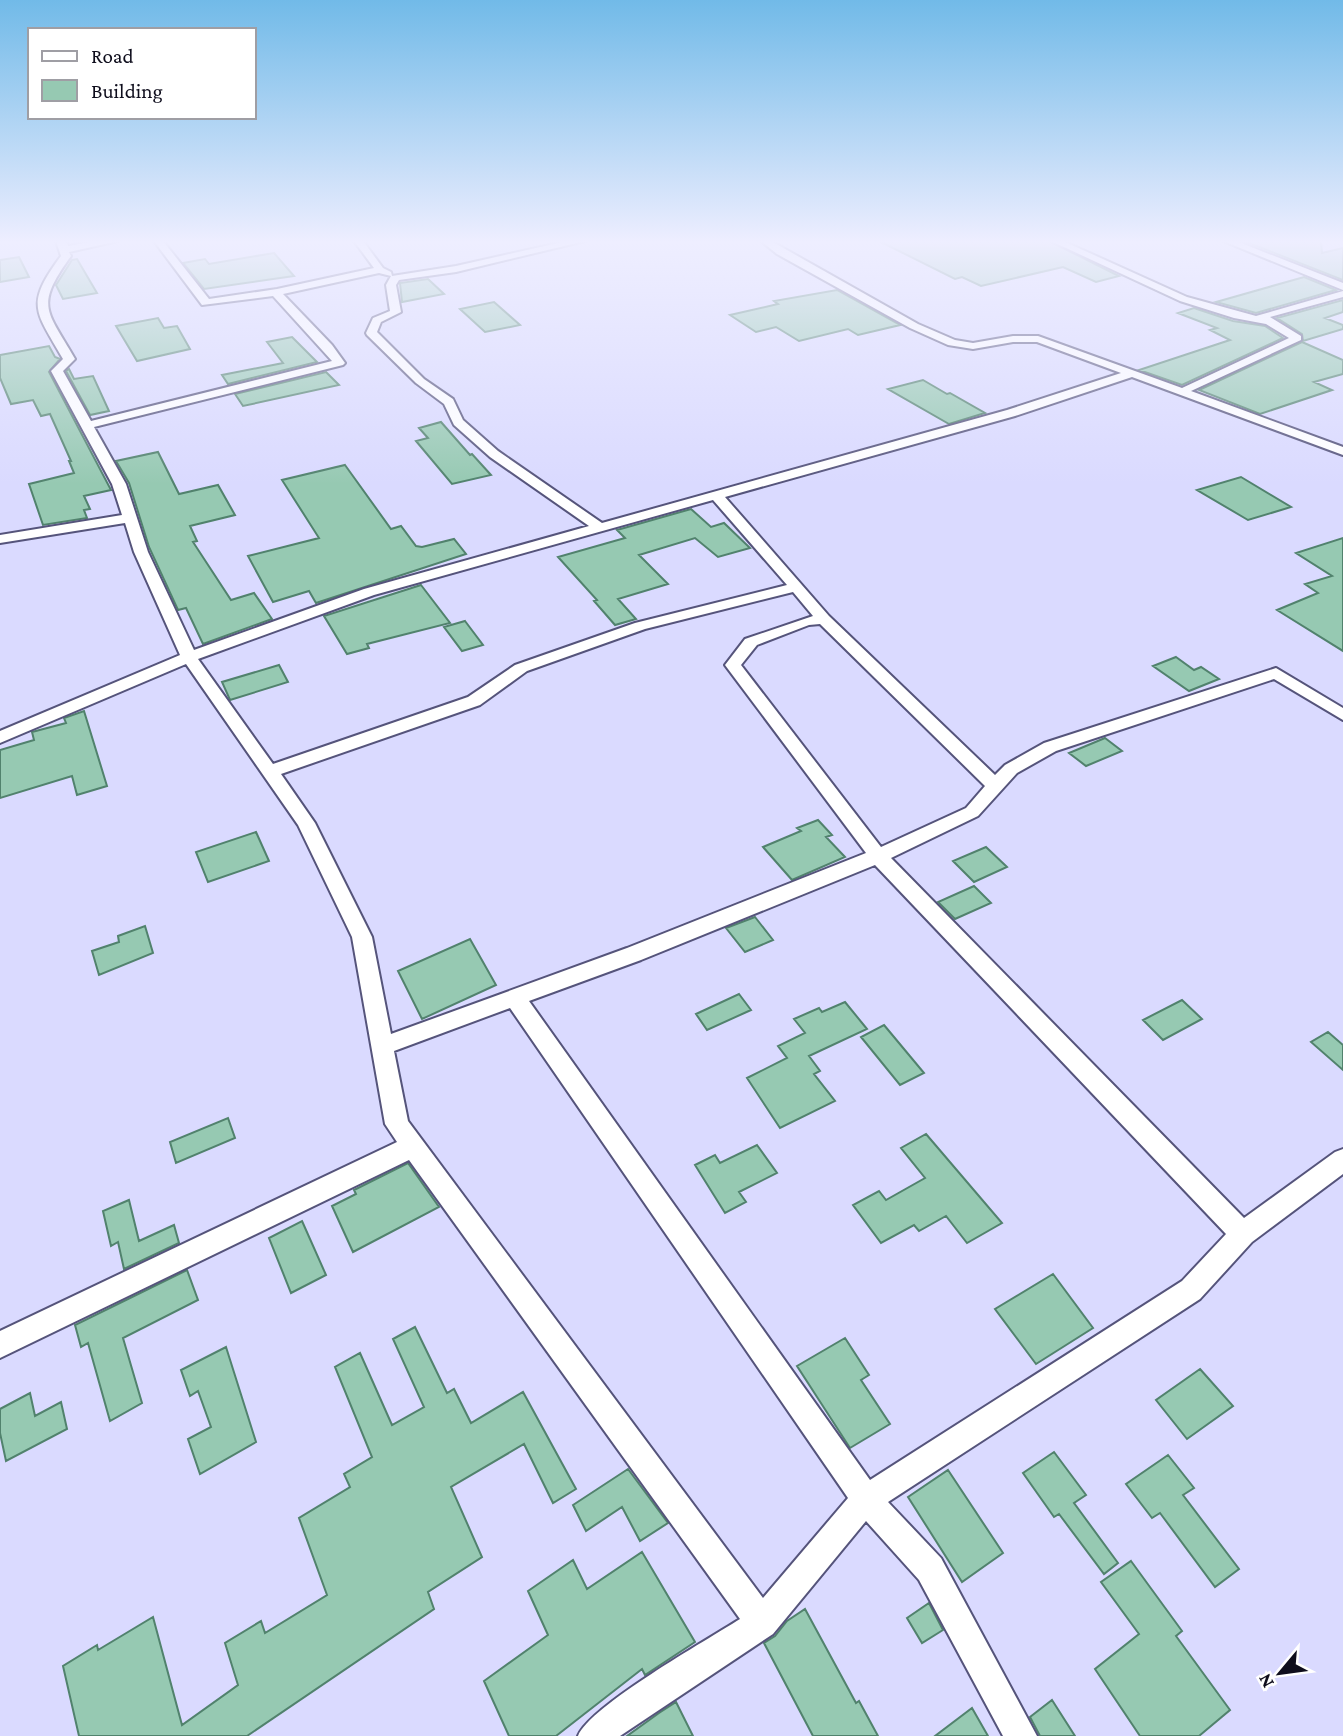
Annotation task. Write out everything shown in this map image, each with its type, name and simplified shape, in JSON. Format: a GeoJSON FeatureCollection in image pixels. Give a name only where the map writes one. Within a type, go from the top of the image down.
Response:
{"type":"FeatureCollection","features":[{"type":"Feature","properties":{"kind":"street"},"geometry":{"type":"LineString","coordinates":[[46,322],[69,359],[57,371],[119,484],[141,551],[190,657],[306,823],[362,937],[397,1124],[762,1623]]}},
{"type":"Feature","properties":{"kind":"street"},"geometry":{"type":"LineString","coordinates":[[85,426],[339,363],[328,346],[304,322]]}},
{"type":"Feature","properties":{"kind":"street"},"geometry":{"type":"LineString","coordinates":[[376,322],[371,333],[420,381],[449,402],[458,422],[494,454],[601,528]]}},
{"type":"Feature","properties":{"kind":"street"},"geometry":{"type":"LineString","coordinates":[[909,322],[952,343],[973,346],[1025,338],[1038,339],[1343,450]]}},
{"type":"Feature","properties":{"kind":"street"},"geometry":{"type":"LineString","coordinates":[[1184,392],[1189,387],[1297,338],[1267,322]]}},
{"type":"Feature","properties":{"kind":"street"},"geometry":{"type":"LineString","coordinates":[[0,737],[190,657],[369,592],[1011,413],[1134,373]]}},
{"type":"Feature","properties":{"kind":"street"},"geometry":{"type":"LineString","coordinates":[[717,496],[824,619],[996,786]]}},
{"type":"Feature","properties":{"kind":"street"},"geometry":{"type":"LineString","coordinates":[[0,539],[130,518]]}},
{"type":"Feature","properties":{"kind":"street"},"geometry":{"type":"LineString","coordinates":[[270,771],[474,701],[521,668],[640,626],[797,587]]}},
{"type":"Feature","properties":{"kind":"street"},"geometry":{"type":"LineString","coordinates":[[824,619],[806,621],[751,642],[733,665],[877,856],[1243,1234]]}},
{"type":"Feature","properties":{"kind":"street"},"geometry":{"type":"LineString","coordinates":[[381,1047],[647,949],[877,856],[972,812],[1011,769],[1050,747],[1276,673],[1343,715]]}},
{"type":"Feature","properties":{"kind":"street"},"geometry":{"type":"LineString","coordinates":[[515,999],[866,1499],[930,1569],[1021,1736]]}},
{"type":"Feature","properties":{"kind":"street"},"geometry":{"type":"LineString","coordinates":[[0,1345],[413,1146]]}},
{"type":"Feature","properties":{"kind":"street"},"geometry":{"type":"LineString","coordinates":[[594,1736],[617,1717],[762,1623],[866,1499],[1191,1290],[1243,1234],[1343,1160]]}},
{"type":"Feature","properties":{"kind":"building"},"geometry":{"type":"Polygon","coordinates":[[[160,322],[164,328],[177,326],[190,349],[137,361],[116,326],[160,322]]]}},
{"type":"Feature","properties":{"kind":"building"},"geometry":{"type":"Polygon","coordinates":[[[474,322],[517,322],[520,325],[485,332],[474,322]]]}},
{"type":"Feature","properties":{"kind":"building"},"geometry":{"type":"Polygon","coordinates":[[[741,322],[895,322],[900,325],[858,335],[848,329],[799,341],[776,327],[756,332],[741,322]]]}},
{"type":"Feature","properties":{"kind":"building"},"geometry":{"type":"Polygon","coordinates":[[[1201,322],[1239,322],[1265,326],[1283,338],[1182,385],[1139,370],[1230,340],[1210,330],[1217,328],[1201,322]]]}},
{"type":"Feature","properties":{"kind":"building"},"geometry":{"type":"Polygon","coordinates":[[[1283,322],[1335,322],[1343,325],[1343,329],[1303,341],[1302,334],[1283,322]]]}},
{"type":"Feature","properties":{"kind":"building"},"geometry":{"type":"Polygon","coordinates":[[[292,337],[317,362],[228,384],[222,375],[283,363],[267,342],[292,337]]]}},
{"type":"Feature","properties":{"kind":"building"},"geometry":{"type":"Polygon","coordinates":[[[1302,342],[1343,360],[1343,374],[1314,382],[1332,390],[1260,414],[1199,390],[1302,342]]]}},
{"type":"Feature","properties":{"kind":"building"},"geometry":{"type":"Polygon","coordinates":[[[49,346],[55,357],[60,359],[49,372],[111,490],[84,496],[90,509],[84,510],[87,518],[43,525],[29,484],[74,473],[71,461],[50,414],[41,416],[33,400],[11,404],[0,378],[0,355],[49,346]]]}},
{"type":"Feature","properties":{"kind":"building"},"geometry":{"type":"Polygon","coordinates":[[[69,369],[74,379],[93,376],[109,411],[90,415],[66,371],[69,369]]]}},
{"type":"Feature","properties":{"kind":"building"},"geometry":{"type":"Polygon","coordinates":[[[326,372],[339,385],[243,406],[235,394],[326,372]]]}},
{"type":"Feature","properties":{"kind":"building"},"geometry":{"type":"Polygon","coordinates":[[[923,380],[985,413],[949,424],[888,389],[923,380]]]}},
{"type":"Feature","properties":{"kind":"building"},"geometry":{"type":"Polygon","coordinates":[[[441,422],[491,475],[452,484],[416,441],[428,438],[419,428],[441,422]]]}},
{"type":"Feature","properties":{"kind":"building"},"geometry":{"type":"Polygon","coordinates":[[[158,452],[179,494],[218,485],[235,515],[190,526],[197,541],[193,542],[231,600],[254,593],[272,619],[203,644],[186,608],[178,610],[149,547],[129,483],[116,461],[158,452]]]}},
{"type":"Feature","properties":{"kind":"building"},"geometry":{"type":"Polygon","coordinates":[[[345,465],[391,529],[401,526],[416,546],[422,547],[454,539],[466,554],[316,603],[309,591],[273,602],[248,556],[319,538],[282,480],[345,465]]]}},
{"type":"Feature","properties":{"kind":"building"},"geometry":{"type":"Polygon","coordinates":[[[1241,477],[1291,507],[1248,520],[1197,490],[1241,477]]]}},
{"type":"Feature","properties":{"kind":"building"},"geometry":{"type":"Polygon","coordinates":[[[691,509],[711,527],[724,523],[750,548],[718,557],[695,538],[639,555],[668,584],[618,599],[636,619],[615,625],[594,601],[597,600],[558,557],[625,538],[617,530],[691,509]]]}},
{"type":"Feature","properties":{"kind":"building"},"geometry":{"type":"Polygon","coordinates":[[[1343,538],[1343,651],[1277,610],[1318,593],[1305,584],[1332,576],[1296,553],[1343,538]]]}},
{"type":"Feature","properties":{"kind":"building"},"geometry":{"type":"Polygon","coordinates":[[[421,585],[450,623],[367,644],[369,648],[347,654],[324,616],[421,585]]]}},
{"type":"Feature","properties":{"kind":"building"},"geometry":{"type":"Polygon","coordinates":[[[465,621],[483,645],[462,651],[444,627],[465,621]]]}},
{"type":"Feature","properties":{"kind":"building"},"geometry":{"type":"Polygon","coordinates":[[[1176,657],[1194,670],[1201,667],[1219,679],[1189,691],[1153,666],[1176,657]]]}},
{"type":"Feature","properties":{"kind":"building"},"geometry":{"type":"Polygon","coordinates":[[[279,665],[288,682],[230,700],[222,682],[279,665]]]}},
{"type":"Feature","properties":{"kind":"building"},"geometry":{"type":"Polygon","coordinates":[[[84,711],[107,786],[77,795],[72,776],[0,798],[0,750],[34,740],[32,732],[66,723],[64,718],[84,711]]]}},
{"type":"Feature","properties":{"kind":"building"},"geometry":{"type":"Polygon","coordinates":[[[1105,738],[1122,751],[1086,766],[1069,753],[1105,738]]]}},
{"type":"Feature","properties":{"kind":"building"},"geometry":{"type":"Polygon","coordinates":[[[818,820],[832,835],[826,837],[845,857],[792,880],[763,847],[801,831],[797,828],[818,820]]]}},
{"type":"Feature","properties":{"kind":"building"},"geometry":{"type":"Polygon","coordinates":[[[256,832],[269,861],[208,882],[196,852],[256,832]]]}},
{"type":"Feature","properties":{"kind":"building"},"geometry":{"type":"Polygon","coordinates":[[[986,847],[1007,867],[974,882],[953,861],[986,847]]]}},
{"type":"Feature","properties":{"kind":"building"},"geometry":{"type":"Polygon","coordinates":[[[974,886],[991,903],[955,919],[938,902],[974,886]]]}},
{"type":"Feature","properties":{"kind":"building"},"geometry":{"type":"Polygon","coordinates":[[[755,917],[773,940],[745,952],[726,928],[755,917]]]}},
{"type":"Feature","properties":{"kind":"building"},"geometry":{"type":"Polygon","coordinates":[[[145,926],[153,953],[99,975],[92,951],[119,942],[118,936],[145,926]]]}},
{"type":"Feature","properties":{"kind":"building"},"geometry":{"type":"Polygon","coordinates":[[[470,939],[496,985],[422,1019],[398,971],[470,939]]]}},
{"type":"Feature","properties":{"kind":"building"},"geometry":{"type":"Polygon","coordinates":[[[739,994],[751,1010],[707,1030],[696,1014],[739,994]]]}},
{"type":"Feature","properties":{"kind":"building"},"geometry":{"type":"Polygon","coordinates":[[[1182,1000],[1202,1019],[1163,1040],[1143,1020],[1182,1000]]]}},
{"type":"Feature","properties":{"kind":"building"},"geometry":{"type":"Polygon","coordinates":[[[845,1002],[867,1029],[809,1056],[820,1071],[814,1074],[835,1101],[780,1128],[747,1078],[787,1058],[778,1046],[805,1033],[794,1019],[819,1008],[822,1012],[845,1002]]]}},
{"type":"Feature","properties":{"kind":"building"},"geometry":{"type":"Polygon","coordinates":[[[884,1025],[924,1073],[900,1085],[861,1037],[884,1025]]]}},
{"type":"Feature","properties":{"kind":"building"},"geometry":{"type":"Polygon","coordinates":[[[1328,1032],[1343,1045],[1343,1070],[1311,1042],[1328,1032]]]}},
{"type":"Feature","properties":{"kind":"building"},"geometry":{"type":"Polygon","coordinates":[[[228,1118],[235,1138],[176,1163],[170,1142],[228,1118]]]}},
{"type":"Feature","properties":{"kind":"building"},"geometry":{"type":"Polygon","coordinates":[[[926,1134],[1002,1223],[967,1243],[946,1216],[919,1231],[914,1225],[881,1243],[853,1205],[879,1191],[886,1200],[925,1178],[901,1148],[926,1134]]]}},
{"type":"Feature","properties":{"kind":"building"},"geometry":{"type":"Polygon","coordinates":[[[757,1145],[777,1173],[739,1192],[746,1202],[725,1213],[695,1165],[715,1155],[720,1163],[757,1145]]]}},
{"type":"Feature","properties":{"kind":"building"},"geometry":{"type":"Polygon","coordinates":[[[408,1163],[439,1207],[353,1252],[332,1206],[356,1194],[354,1190],[408,1163]]]}},
{"type":"Feature","properties":{"kind":"building"},"geometry":{"type":"Polygon","coordinates":[[[129,1200],[139,1241],[174,1225],[179,1243],[124,1269],[118,1242],[111,1246],[103,1211],[129,1200]]]}},
{"type":"Feature","properties":{"kind":"building"},"geometry":{"type":"Polygon","coordinates":[[[302,1221],[326,1275],[291,1293],[269,1238],[302,1221]]]}},
{"type":"Feature","properties":{"kind":"building"},"geometry":{"type":"Polygon","coordinates":[[[187,1270],[198,1300],[123,1338],[142,1403],[110,1421],[88,1343],[81,1347],[75,1325],[187,1270]]]}},
{"type":"Feature","properties":{"kind":"building"},"geometry":{"type":"Polygon","coordinates":[[[1053,1274],[1093,1328],[1036,1364],[995,1309],[1053,1274]]]}},
{"type":"Feature","properties":{"kind":"building"},"geometry":{"type":"Polygon","coordinates":[[[415,1327],[447,1393],[454,1389],[471,1423],[523,1392],[576,1489],[553,1503],[524,1444],[451,1487],[482,1557],[428,1592],[434,1609],[247,1736],[79,1736],[63,1666],[97,1645],[98,1650],[153,1617],[182,1725],[238,1685],[225,1643],[261,1621],[265,1633],[327,1595],[299,1518],[350,1487],[344,1474],[372,1457],[335,1367],[360,1353],[392,1425],[424,1407],[393,1339],[415,1327]]]}},
{"type":"Feature","properties":{"kind":"building"},"geometry":{"type":"Polygon","coordinates":[[[845,1338],[869,1375],[861,1380],[890,1424],[850,1448],[797,1366],[845,1338]]]}},
{"type":"Feature","properties":{"kind":"building"},"geometry":{"type":"Polygon","coordinates":[[[226,1347],[256,1442],[200,1474],[188,1439],[211,1427],[198,1391],[190,1396],[181,1370],[226,1347]]]}},
{"type":"Feature","properties":{"kind":"building"},"geometry":{"type":"Polygon","coordinates":[[[1200,1369],[1233,1406],[1187,1439],[1156,1400],[1200,1369]]]}},
{"type":"Feature","properties":{"kind":"building"},"geometry":{"type":"Polygon","coordinates":[[[30,1393],[35,1416],[61,1402],[67,1429],[6,1461],[0,1433],[0,1409],[30,1393]]]}},
{"type":"Feature","properties":{"kind":"building"},"geometry":{"type":"Polygon","coordinates":[[[1054,1452],[1086,1495],[1074,1503],[1118,1563],[1104,1574],[1059,1514],[1054,1517],[1023,1473],[1054,1452]]]}},
{"type":"Feature","properties":{"kind":"building"},"geometry":{"type":"Polygon","coordinates":[[[1168,1455],[1194,1488],[1183,1495],[1239,1569],[1215,1587],[1160,1513],[1152,1518],[1126,1484],[1168,1455]]]}},
{"type":"Feature","properties":{"kind":"building"},"geometry":{"type":"Polygon","coordinates":[[[628,1469],[668,1523],[640,1541],[622,1507],[586,1531],[573,1505],[628,1469]]]}},
{"type":"Feature","properties":{"kind":"building"},"geometry":{"type":"Polygon","coordinates":[[[948,1470],[1003,1553],[962,1582],[908,1497],[948,1470]]]}},
{"type":"Feature","properties":{"kind":"building"},"geometry":{"type":"Polygon","coordinates":[[[642,1552],[695,1642],[645,1675],[642,1669],[556,1736],[509,1736],[484,1681],[548,1635],[528,1591],[573,1560],[587,1589],[642,1552]]]}},
{"type":"Feature","properties":{"kind":"building"},"geometry":{"type":"Polygon","coordinates":[[[1131,1561],[1182,1631],[1176,1636],[1230,1710],[1199,1736],[1140,1736],[1095,1669],[1139,1634],[1101,1582],[1131,1561]]]}},
{"type":"Feature","properties":{"kind":"building"},"geometry":{"type":"Polygon","coordinates":[[[929,1603],[943,1630],[922,1643],[907,1618],[929,1603]]]}},
{"type":"Feature","properties":{"kind":"building"},"geometry":{"type":"Polygon","coordinates":[[[805,1609],[856,1703],[859,1701],[878,1736],[813,1736],[764,1643],[775,1636],[787,1621],[805,1609]]]}},
{"type":"Feature","properties":{"kind":"building"},"geometry":{"type":"Polygon","coordinates":[[[1052,1700],[1075,1736],[1040,1736],[1030,1717],[1052,1700]]]}},
{"type":"Feature","properties":{"kind":"building"},"geometry":{"type":"Polygon","coordinates":[[[676,1702],[693,1736],[627,1736],[659,1713],[676,1702]]]}},
{"type":"Feature","properties":{"kind":"building"},"geometry":{"type":"Polygon","coordinates":[[[972,1708],[988,1736],[935,1736],[972,1708]]]}}]}
